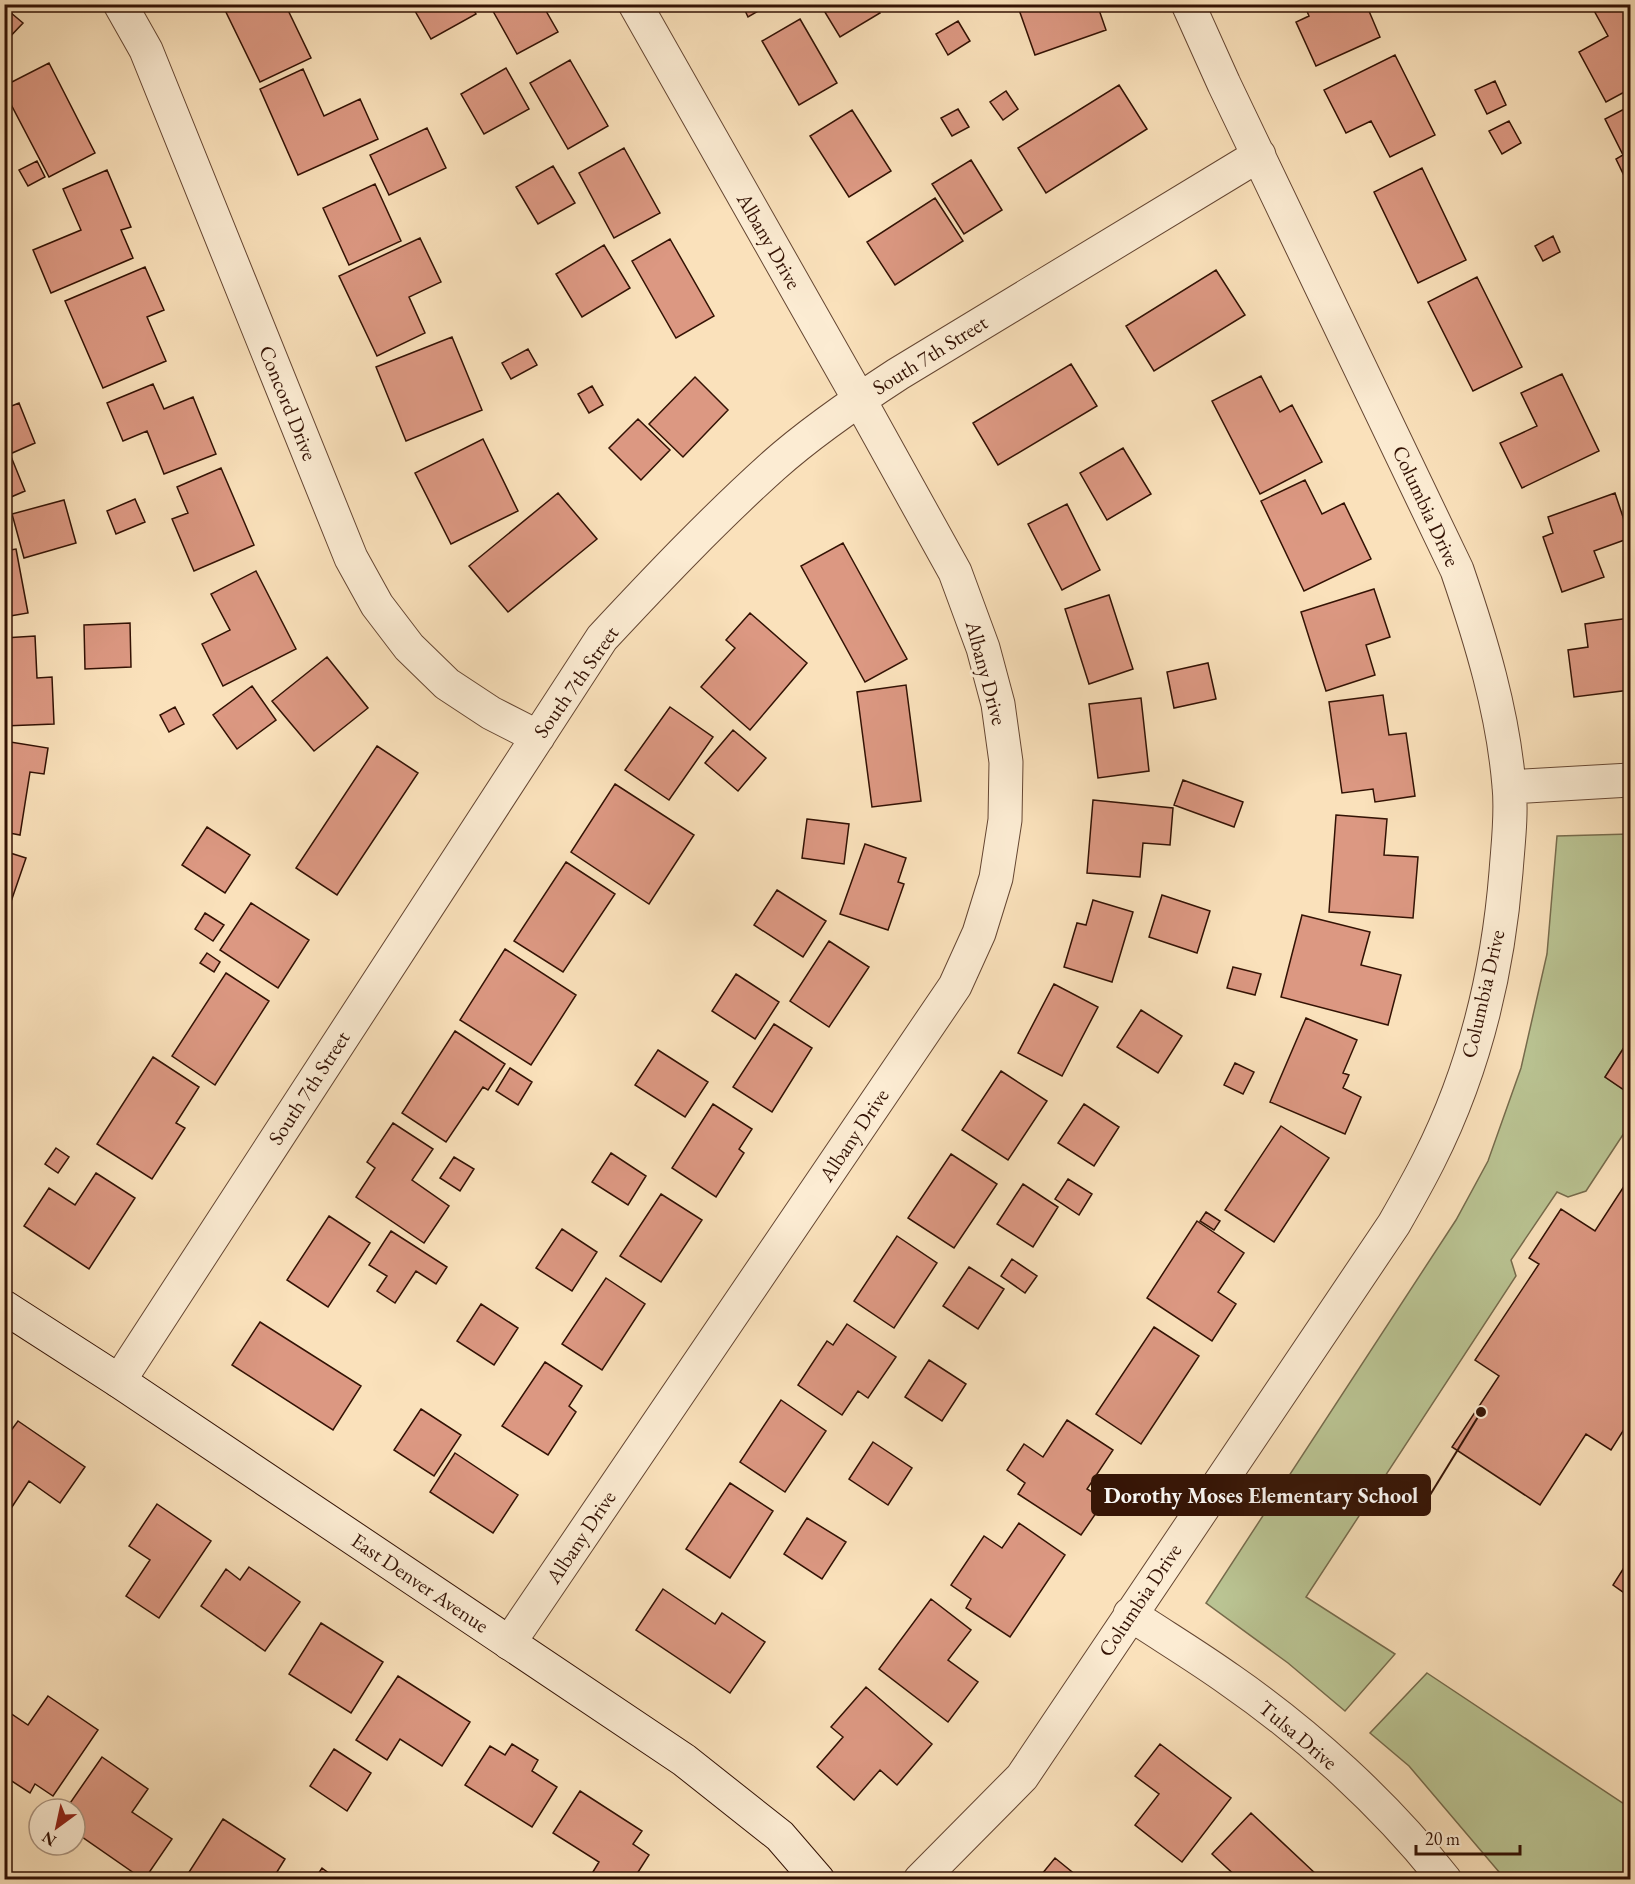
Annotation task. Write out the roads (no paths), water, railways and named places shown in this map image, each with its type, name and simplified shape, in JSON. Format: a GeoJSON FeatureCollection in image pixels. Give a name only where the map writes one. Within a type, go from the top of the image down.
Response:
{"type":"FeatureCollection","features":[{"type":"Feature","properties":{"kind":"street","name":"Concord Drive"},"geometry":{"type":"LineString","coordinates":[[120,4],[146,50],[351,558],[377,605],[409,647],[447,684],[491,713],[538,737]]}},
{"type":"Feature","properties":{"kind":"street","name":"Albany Drive"},"geometry":{"type":"LineString","coordinates":[[509,1643],[955,986],[979,933],[996,878],[1005,820],[1006,762],[998,704],[983,648],[955,572],[635,4]]}},
{"type":"Feature","properties":{"kind":"street","name":"Columbia Drive"},"geometry":{"type":"LineString","coordinates":[[920,1880],[1022,1777],[1394,1224],[1430,1159],[1457,1093],[1475,1041],[1494,966],[1504,895],[1509,787],[1490,674],[1457,570],[1188,4]]}},
{"type":"Feature","properties":{"kind":"street","name":"South 7th Street"},"geometry":{"type":"LineString","coordinates":[[118,1381],[602,638],[686,548],[775,464],[859,399],[1259,155]]}},
{"type":"Feature","properties":{"kind":"street"},"geometry":{"type":"LineString","coordinates":[[1509,787],[1630,780]]}},
{"type":"Feature","properties":{"kind":"street","name":"East Denver Avenue"},"geometry":{"type":"LineString","coordinates":[[4,1307],[684,1760],[780,1836],[818,1880]]}},
{"type":"Feature","properties":{"kind":"street","name":"Tulsa Drive"},"geometry":{"type":"LineString","coordinates":[[1130,1614],[1230,1680],[1280,1718],[1362,1791],[1401,1830],[1445,1880]]}},
{"type":"Feature","properties":{"kind":"place","name":"Dorothy Moses Elementary School"},"geometry":{"type":"Point","coordinates":[1481,1412]}}]}
